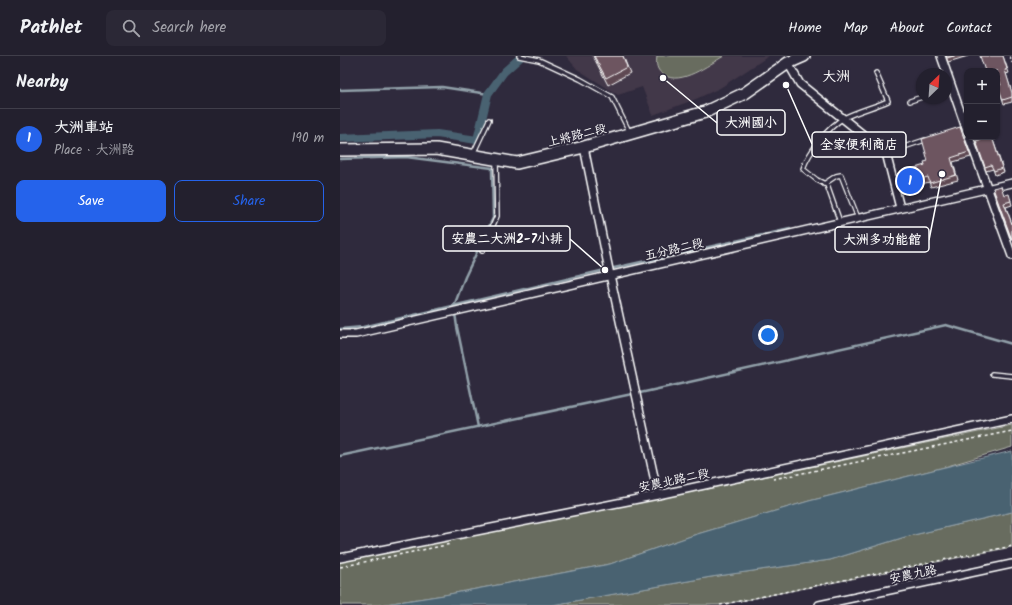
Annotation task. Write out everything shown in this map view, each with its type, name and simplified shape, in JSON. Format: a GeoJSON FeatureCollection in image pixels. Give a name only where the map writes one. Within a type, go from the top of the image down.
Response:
{"type":"FeatureCollection","features":[{"type":"Feature","properties":{"kind":"main road","name":"上將路二段"},"geometry":{"type":"LineString","coordinates":[[340,150],[436,149],[517,163],[584,147],[705,112],[745,93],[787,59],[804,56]]}},
{"type":"Feature","properties":{"kind":"street"},"geometry":{"type":"LineString","coordinates":[[941,56],[944,68]]}},
{"type":"Feature","properties":{"kind":"street"},"geometry":{"type":"LineString","coordinates":[[787,59],[800,84],[886,153],[900,208]]}},
{"type":"Feature","properties":{"kind":"street"},"geometry":{"type":"LineString","coordinates":[[952,96],[964,129]]}},
{"type":"Feature","properties":{"kind":"street"},"geometry":{"type":"LineString","coordinates":[[970,140],[1012,256]]}},
{"type":"Feature","properties":{"kind":"street"},"geometry":{"type":"LineString","coordinates":[[584,147],[658,496]]}},
{"type":"Feature","properties":{"kind":"street","name":"五分路二段"},"geometry":{"type":"LineString","coordinates":[[340,334],[356,334],[1012,183]]}},
{"type":"Feature","properties":{"kind":"street","name":"安農北路二段"},"geometry":{"type":"LineString","coordinates":[[340,558],[658,496],[1012,420]]}},
{"type":"Feature","properties":{"kind":"street","name":"安農九路"},"geometry":{"type":"LineString","coordinates":[[819,605],[1012,564]]}},
{"type":"Feature","properties":{"kind":"lane"},"geometry":{"type":"LineString","coordinates":[[519,56],[538,60],[580,79],[612,97],[630,134]]}},
{"type":"Feature","properties":{"kind":"lane"},"geometry":{"type":"LineString","coordinates":[[840,222],[827,185],[817,180],[803,169],[806,158],[830,129],[843,119],[888,101],[876,73]]}},
{"type":"Feature","properties":{"kind":"lane"},"geometry":{"type":"LineString","coordinates":[[910,101],[916,99]]}},
{"type":"Feature","properties":{"kind":"lane"},"geometry":{"type":"LineString","coordinates":[[472,155],[489,120]]}},
{"type":"Feature","properties":{"kind":"lane"},"geometry":{"type":"LineString","coordinates":[[886,153],[930,138]]}},
{"type":"Feature","properties":{"kind":"lane"},"geometry":{"type":"LineString","coordinates":[[482,251],[497,216],[496,159]]}},
{"type":"Feature","properties":{"kind":"lane"},"geometry":{"type":"LineString","coordinates":[[824,184],[840,175],[858,218]]}},
{"type":"Feature","properties":{"kind":"lane"},"geometry":{"type":"LineString","coordinates":[[992,374],[1012,376]]}},
{"type":"Feature","properties":{"kind":"path"},"geometry":{"type":"LineString","coordinates":[[1010,56],[1012,63]]}},
{"type":"Feature","properties":{"kind":"path"},"geometry":{"type":"LineString","coordinates":[[720,605],[1012,546]]}},
{"type":"Feature","properties":{"kind":"shaded area"},"geometry":{"type":"Polygon","coordinates":[[[566,56],[769,56],[720,88],[696,99],[653,115],[642,87],[618,95],[577,69],[566,56]]]}},
{"type":"Feature","properties":{"kind":"green space"},"geometry":{"type":"Polygon","coordinates":[[[657,56],[724,56],[694,73],[678,78],[671,78],[659,71],[657,56]]]}},
{"type":"Feature","properties":{"kind":"green space"},"geometry":{"type":"Polygon","coordinates":[[[1012,425],[1012,447],[941,468],[809,501],[694,535],[610,564],[444,595],[379,605],[340,605],[340,562],[658,499],[1012,425]]]}},
{"type":"Feature","properties":{"kind":"green space"},"geometry":{"type":"Polygon","coordinates":[[[1012,512],[1012,547],[720,605],[552,605],[711,577],[830,560],[905,537],[1012,512]]]}},
{"type":"Feature","properties":{"kind":"water"},"geometry":{"type":"Polygon","coordinates":[[[1012,451],[1012,512],[905,537],[830,560],[711,577],[552,605],[379,605],[444,595],[610,564],[694,535],[809,501],[1012,451]]]}},
{"type":"Feature","properties":{"kind":"building"},"geometry":{"type":"Polygon","coordinates":[[[594,56],[623,56],[627,67],[606,78],[594,56]]]}},
{"type":"Feature","properties":{"kind":"building"},"geometry":{"type":"Polygon","coordinates":[[[980,56],[1003,56],[1012,97],[1003,100],[1000,92],[1000,68],[984,68],[980,56]]]}},
{"type":"Feature","properties":{"kind":"building"},"geometry":{"type":"Polygon","coordinates":[[[960,127],[969,152],[951,158],[956,175],[930,183],[928,177],[901,184],[898,173],[925,165],[924,162],[928,161],[922,139],[960,127]]]}},
{"type":"Feature","properties":{"kind":"building"},"geometry":{"type":"Polygon","coordinates":[[[993,140],[1002,168],[994,171],[991,165],[985,167],[976,141],[993,140]]]}},
{"type":"Feature","properties":{"kind":"building"},"geometry":{"type":"Polygon","coordinates":[[[1001,186],[1004,195],[1009,194],[1011,201],[1004,203],[1012,224],[1012,240],[993,188],[1001,186]]]}},
{"type":"Feature","properties":{"kind":"waterway"},"geometry":{"type":"LineString","coordinates":[[340,138],[437,134],[477,140],[488,94],[504,72],[522,56]]}},
{"type":"Feature","properties":{"kind":"waterway"},"geometry":{"type":"LineString","coordinates":[[340,90],[442,87],[488,94]]}},
{"type":"Feature","properties":{"kind":"waterway"},"geometry":{"type":"LineString","coordinates":[[340,159],[406,157],[492,168],[493,218],[465,277],[454,306]]}},
{"type":"Feature","properties":{"kind":"waterway"},"geometry":{"type":"LineString","coordinates":[[340,329],[363,327],[605,270],[790,229]]}},
{"type":"Feature","properties":{"kind":"waterway"},"geometry":{"type":"LineString","coordinates":[[455,313],[478,427]]}},
{"type":"Feature","properties":{"kind":"waterway"},"geometry":{"type":"LineString","coordinates":[[640,393],[946,325],[1012,344]]}},
{"type":"Feature","properties":{"kind":"waterway"},"geometry":{"type":"LineString","coordinates":[[340,456],[632,394]]}},
{"type":"Feature","properties":{"kind":"place","name":"大洲國小"},"geometry":{"type":"Point","coordinates":[663,78]}},
{"type":"Feature","properties":{"kind":"place","name":"全家便利商店"},"geometry":{"type":"Point","coordinates":[786,85]}},
{"type":"Feature","properties":{"kind":"place","name":"大洲多功能館"},"geometry":{"type":"Point","coordinates":[942,174]}},
{"type":"Feature","properties":{"kind":"place","name":"大洲車站"},"geometry":{"type":"Point","coordinates":[910,181]}},
{"type":"Feature","properties":{"kind":"place","name":"安農二大洲2-7小排"},"geometry":{"type":"Point","coordinates":[605,270]}},
{"type":"Feature","properties":{"kind":"district","name":"大洲"},"geometry":{"type":"Point","coordinates":[836,76]}}]}
